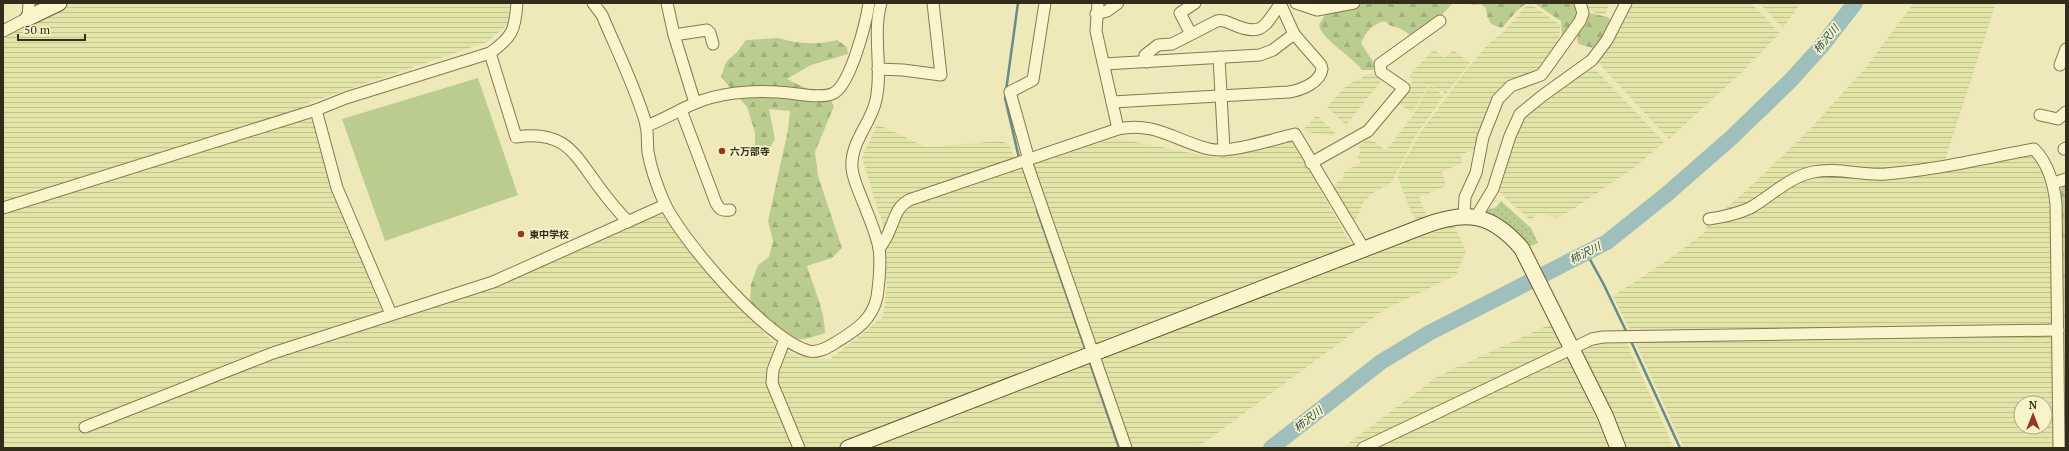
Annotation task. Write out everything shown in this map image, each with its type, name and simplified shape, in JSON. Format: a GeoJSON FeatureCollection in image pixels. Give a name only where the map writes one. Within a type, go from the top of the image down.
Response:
{"type":"FeatureCollection","features":[{"type":"Feature","properties":{"kind":"street"},"geometry":{"type":"LineString","coordinates":[[4,30],[29,8],[59,3]]}},
{"type":"Feature","properties":{"kind":"street"},"geometry":{"type":"LineString","coordinates":[[3,208],[316,110],[346,98],[490,53],[506,41],[512,31],[516,20],[517,3]]}},
{"type":"Feature","properties":{"kind":"street"},"geometry":{"type":"LineString","coordinates":[[593,3],[602,15],[646,126],[648,151],[653,173],[665,205],[686,239],[709,267],[748,306],[785,339],[806,350],[820,351],[829,347],[863,325],[869,316],[876,299],[879,249],[852,169],[855,147],[877,99],[878,21],[881,3]]}},
{"type":"Feature","properties":{"kind":"street"},"geometry":{"type":"LineString","coordinates":[[667,3],[674,35],[694,103]]}},
{"type":"Feature","properties":{"kind":"street"},"geometry":{"type":"LineString","coordinates":[[646,126],[694,103],[754,91],[820,96],[828,96],[834,93],[844,84],[853,61],[869,3]]}},
{"type":"Feature","properties":{"kind":"street"},"geometry":{"type":"LineString","coordinates":[[878,69],[903,70],[941,75],[933,3]]}},
{"type":"Feature","properties":{"kind":"street"},"geometry":{"type":"LineString","coordinates":[[1045,3],[1033,80],[1010,92],[1028,161],[1126,448]]}},
{"type":"Feature","properties":{"kind":"street"},"geometry":{"type":"LineString","coordinates":[[1118,3],[1106,11],[1097,8],[1096,31],[1118,129]]}},
{"type":"Feature","properties":{"kind":"street"},"geometry":{"type":"LineString","coordinates":[[1191,34],[1180,13],[1195,3]]}},
{"type":"Feature","properties":{"kind":"street"},"geometry":{"type":"LineString","coordinates":[[1296,3],[1317,10],[1354,3]]}},
{"type":"Feature","properties":{"kind":"street"},"geometry":{"type":"LineString","coordinates":[[1470,217],[1464,197],[1476,173],[1483,137],[1498,99],[1511,86],[1537,76],[1545,70],[1580,21],[1583,12],[1580,3]]}},
{"type":"Feature","properties":{"kind":"street"},"geometry":{"type":"LineString","coordinates":[[1470,217],[1493,189],[1510,136],[1520,114],[1542,96],[1592,60],[1607,40],[1626,3]]}},
{"type":"Feature","properties":{"kind":"street"},"geometry":{"type":"LineString","coordinates":[[1112,102],[1297,91],[1322,73],[1321,65],[1294,34],[1280,4],[1268,21],[1256,30],[1251,31],[1220,20],[1172,44],[1158,45],[1145,55],[1147,62]]}},
{"type":"Feature","properties":{"kind":"street"},"geometry":{"type":"LineString","coordinates":[[1311,162],[1368,131],[1404,88],[1381,72],[1380,64],[1440,21]]}},
{"type":"Feature","properties":{"kind":"street"},"geometry":{"type":"LineString","coordinates":[[674,35],[707,30],[710,33],[713,44]]}},
{"type":"Feature","properties":{"kind":"street"},"geometry":{"type":"LineString","coordinates":[[1104,64],[1219,58],[1268,53],[1294,34]]}},
{"type":"Feature","properties":{"kind":"street"},"geometry":{"type":"LineString","coordinates":[[2060,65],[2066,49]]}},
{"type":"Feature","properties":{"kind":"street"},"geometry":{"type":"LineString","coordinates":[[490,53],[516,137],[534,134],[554,138],[575,153],[602,192],[628,222]]}},
{"type":"Feature","properties":{"kind":"street"},"geometry":{"type":"LineString","coordinates":[[1219,58],[1224,150]]}},
{"type":"Feature","properties":{"kind":"street"},"geometry":{"type":"LineString","coordinates":[[316,110],[337,188],[391,314]]}},
{"type":"Feature","properties":{"kind":"street"},"geometry":{"type":"LineString","coordinates":[[681,110],[716,203],[719,209],[724,211],[730,210]]}},
{"type":"Feature","properties":{"kind":"street"},"geometry":{"type":"LineString","coordinates":[[2040,115],[2058,119],[2066,112]]}},
{"type":"Feature","properties":{"kind":"street"},"geometry":{"type":"LineString","coordinates":[[879,249],[891,228],[894,214],[902,204],[931,192],[1028,161],[1118,129],[1130,128],[1158,130],[1210,149],[1224,150],[1295,134],[1364,249]]}},
{"type":"Feature","properties":{"kind":"street"},"geometry":{"type":"LineString","coordinates":[[1709,219],[1730,216],[1750,208],[1792,180],[1815,172],[1836,171],[1884,174],[1928,170],[2034,149],[2040,155],[2054,182],[2058,229],[2058,448]]}},
{"type":"Feature","properties":{"kind":"street"},"geometry":{"type":"LineString","coordinates":[[2054,182],[2066,179]]}},
{"type":"Feature","properties":{"kind":"street"},"geometry":{"type":"LineString","coordinates":[[85,427],[273,353],[493,282],[665,205]]}},
{"type":"Feature","properties":{"kind":"street"},"geometry":{"type":"LineString","coordinates":[[848,448],[1093,355],[1440,220],[1470,217],[1502,229],[1513,237],[1522,249],[1605,415],[1618,448]]}},
{"type":"Feature","properties":{"kind":"street"},"geometry":{"type":"LineString","coordinates":[[1362,448],[1573,350],[1592,339],[1603,337],[2058,330]]}},
{"type":"Feature","properties":{"kind":"street"},"geometry":{"type":"LineString","coordinates":[[785,339],[773,370],[772,383],[800,448]]}},
{"type":"Feature","properties":{"kind":"green space"},"geometry":{"type":"Polygon","coordinates":[[[45,3],[512,3],[511,22],[487,42],[305,104],[390,323],[662,214],[720,287],[776,345],[798,357],[830,359],[883,317],[887,285],[883,225],[862,158],[877,124],[926,147],[1001,141],[1009,144],[1019,169],[1115,138],[1217,158],[1293,141],[1359,259],[1454,225],[1466,251],[1456,275],[1384,310],[1197,448],[3,448],[3,31],[45,3]]]}},
{"type":"Feature","properties":{"kind":"green space"},"geometry":{"type":"Polygon","coordinates":[[[1365,3],[1453,3],[1437,20],[1414,36],[1390,25],[1385,21],[1373,26],[1367,32],[1361,43],[1375,65],[1373,70],[1362,70],[1331,42],[1321,31],[1319,25],[1325,15],[1365,3]]]}},
{"type":"Feature","properties":{"kind":"green space"},"geometry":{"type":"Polygon","coordinates":[[[1469,3],[1528,3],[1517,11],[1502,28],[1491,24],[1487,16],[1486,8],[1481,4],[1472,5],[1469,3]]]}},
{"type":"Feature","properties":{"kind":"green space"},"geometry":{"type":"Polygon","coordinates":[[[1534,3],[1574,3],[1579,8],[1580,15],[1562,38],[1561,21],[1534,3]]]}},
{"type":"Feature","properties":{"kind":"green space"},"geometry":{"type":"Polygon","coordinates":[[[1584,3],[1610,3],[1605,14],[1599,15],[1588,9],[1584,3]]]}},
{"type":"Feature","properties":{"kind":"green space"},"geometry":{"type":"Polygon","coordinates":[[[1633,3],[1751,3],[1780,33],[1742,72],[1669,139],[1599,64],[1599,60],[1610,45],[1633,3]]]}},
{"type":"Feature","properties":{"kind":"green space"},"geometry":{"type":"Polygon","coordinates":[[[1759,3],[1801,3],[1783,28],[1759,3]]]}},
{"type":"Feature","properties":{"kind":"green space"},"geometry":{"type":"Polygon","coordinates":[[[1914,3],[1996,3],[1945,160],[1885,171],[1834,166],[1745,206],[1722,212],[1762,176],[1813,126],[1865,68],[1914,3]]]}},
{"type":"Feature","properties":{"kind":"green space"},"geometry":{"type":"Polygon","coordinates":[[[1528,4],[1532,5],[1560,25],[1559,44],[1540,72],[1507,86],[1476,149],[1460,155],[1463,162],[1442,172],[1446,186],[1419,197],[1427,218],[1418,222],[1412,214],[1397,176],[1406,158],[1418,136],[1467,69],[1488,44],[1502,33],[1528,4]]]}},
{"type":"Feature","properties":{"kind":"green space"},"geometry":{"type":"Polygon","coordinates":[[[1589,13],[1608,17],[1610,19],[1605,36],[1595,49],[1579,44],[1577,40],[1582,21],[1589,13]]]}},
{"type":"Feature","properties":{"kind":"green space"},"geometry":{"type":"Polygon","coordinates":[[[778,38],[793,42],[808,43],[822,43],[837,40],[847,47],[848,54],[811,65],[787,79],[803,87],[828,95],[834,106],[815,152],[818,176],[842,248],[832,258],[807,266],[821,307],[825,333],[799,339],[786,336],[769,322],[750,302],[751,284],[758,265],[769,257],[773,241],[768,221],[788,130],[790,111],[769,109],[775,139],[768,151],[755,156],[755,132],[747,107],[721,77],[726,62],[738,51],[746,40],[778,38]]]}},
{"type":"Feature","properties":{"kind":"green space"},"geometry":{"type":"Polygon","coordinates":[[[1434,49],[1444,58],[1453,50],[1470,63],[1446,94],[1429,84],[1412,113],[1398,103],[1413,80],[1409,76],[1434,49]]]}},
{"type":"Feature","properties":{"kind":"green space"},"geometry":{"type":"Polygon","coordinates":[[[1590,69],[1596,70],[1664,142],[1635,167],[1572,210],[1557,218],[1540,213],[1530,220],[1498,191],[1516,136],[1526,116],[1590,69]]]}},
{"type":"Feature","properties":{"kind":"green space"},"geometry":{"type":"Polygon","coordinates":[[[1371,73],[1382,80],[1346,125],[1327,107],[1347,85],[1371,73]]]}},
{"type":"Feature","properties":{"kind":"green space"},"geometry":{"type":"Polygon","coordinates":[[[478,78],[518,195],[385,241],[342,119],[478,78]]]}},
{"type":"Feature","properties":{"kind":"green space"},"geometry":{"type":"Polygon","coordinates":[[[1429,86],[1432,86],[1444,96],[1416,135],[1392,182],[1371,194],[1363,203],[1356,220],[1353,219],[1333,186],[1344,177],[1343,173],[1361,162],[1357,156],[1361,151],[1359,146],[1369,138],[1386,150],[1412,117],[1429,86]]]}},
{"type":"Feature","properties":{"kind":"green space"},"geometry":{"type":"Polygon","coordinates":[[[1316,116],[1319,117],[1336,134],[1332,136],[1302,131],[1316,116]]]}},
{"type":"Feature","properties":{"kind":"green space"},"geometry":{"type":"Polygon","coordinates":[[[2027,153],[2036,156],[2052,191],[2055,325],[1636,331],[1630,330],[1613,296],[1669,259],[1705,232],[1708,224],[1739,218],[1752,213],[1802,179],[1834,175],[1886,181],[1921,176],[2027,153]]]}},
{"type":"Feature","properties":{"kind":"green space"},"geometry":{"type":"Polygon","coordinates":[[[2065,184],[2066,402],[2062,402],[2055,196],[2065,184]]]}},
{"type":"Feature","properties":{"kind":"green space"},"geometry":{"type":"Polygon","coordinates":[[[1501,201],[1531,228],[1538,243],[1531,246],[1513,229],[1485,213],[1487,210],[1496,207],[1501,201]]]}},
{"type":"Feature","properties":{"kind":"green space"},"geometry":{"type":"Polygon","coordinates":[[[1553,323],[1566,348],[1354,448],[1342,448],[1438,376],[1553,323]]]}},
{"type":"Feature","properties":{"kind":"green space"},"geometry":{"type":"Polygon","coordinates":[[[2054,336],[2055,448],[1684,448],[1635,342],[2054,336]]]}},
{"type":"Feature","properties":{"kind":"green space"},"geometry":{"type":"Polygon","coordinates":[[[1602,341],[1626,341],[1674,448],[1623,448],[1582,351],[1602,341]]]}},
{"type":"Feature","properties":{"kind":"green space"},"geometry":{"type":"Polygon","coordinates":[[[1563,357],[1568,358],[1610,448],[1372,448],[1563,357]]]}},
{"type":"Feature","properties":{"kind":"waterway"},"geometry":{"type":"LineString","coordinates":[[1018,3],[1005,98],[1019,158]]}},
{"type":"Feature","properties":{"kind":"waterway","name":"柿沢川"},"geometry":{"type":"LineString","coordinates":[[1271,448],[1381,362],[1429,333],[1607,242],[1667,194],[1731,138],[1791,80],[1820,48],[1855,3]]}},
{"type":"Feature","properties":{"kind":"waterway"},"geometry":{"type":"LineString","coordinates":[[1037,210],[1086,351]]}},
{"type":"Feature","properties":{"kind":"waterway"},"geometry":{"type":"LineString","coordinates":[[1587,254],[1627,333]]}},
{"type":"Feature","properties":{"kind":"waterway"},"geometry":{"type":"LineString","coordinates":[[1630,339],[1680,448]]}},
{"type":"Feature","properties":{"kind":"waterway"},"geometry":{"type":"LineString","coordinates":[[1089,360],[1119,448]]}},
{"type":"Feature","properties":{"kind":"place","name":"六万部寺"},"geometry":{"type":"Point","coordinates":[722,151]}},
{"type":"Feature","properties":{"kind":"place","name":"東中学校"},"geometry":{"type":"Point","coordinates":[521,234]}}]}
